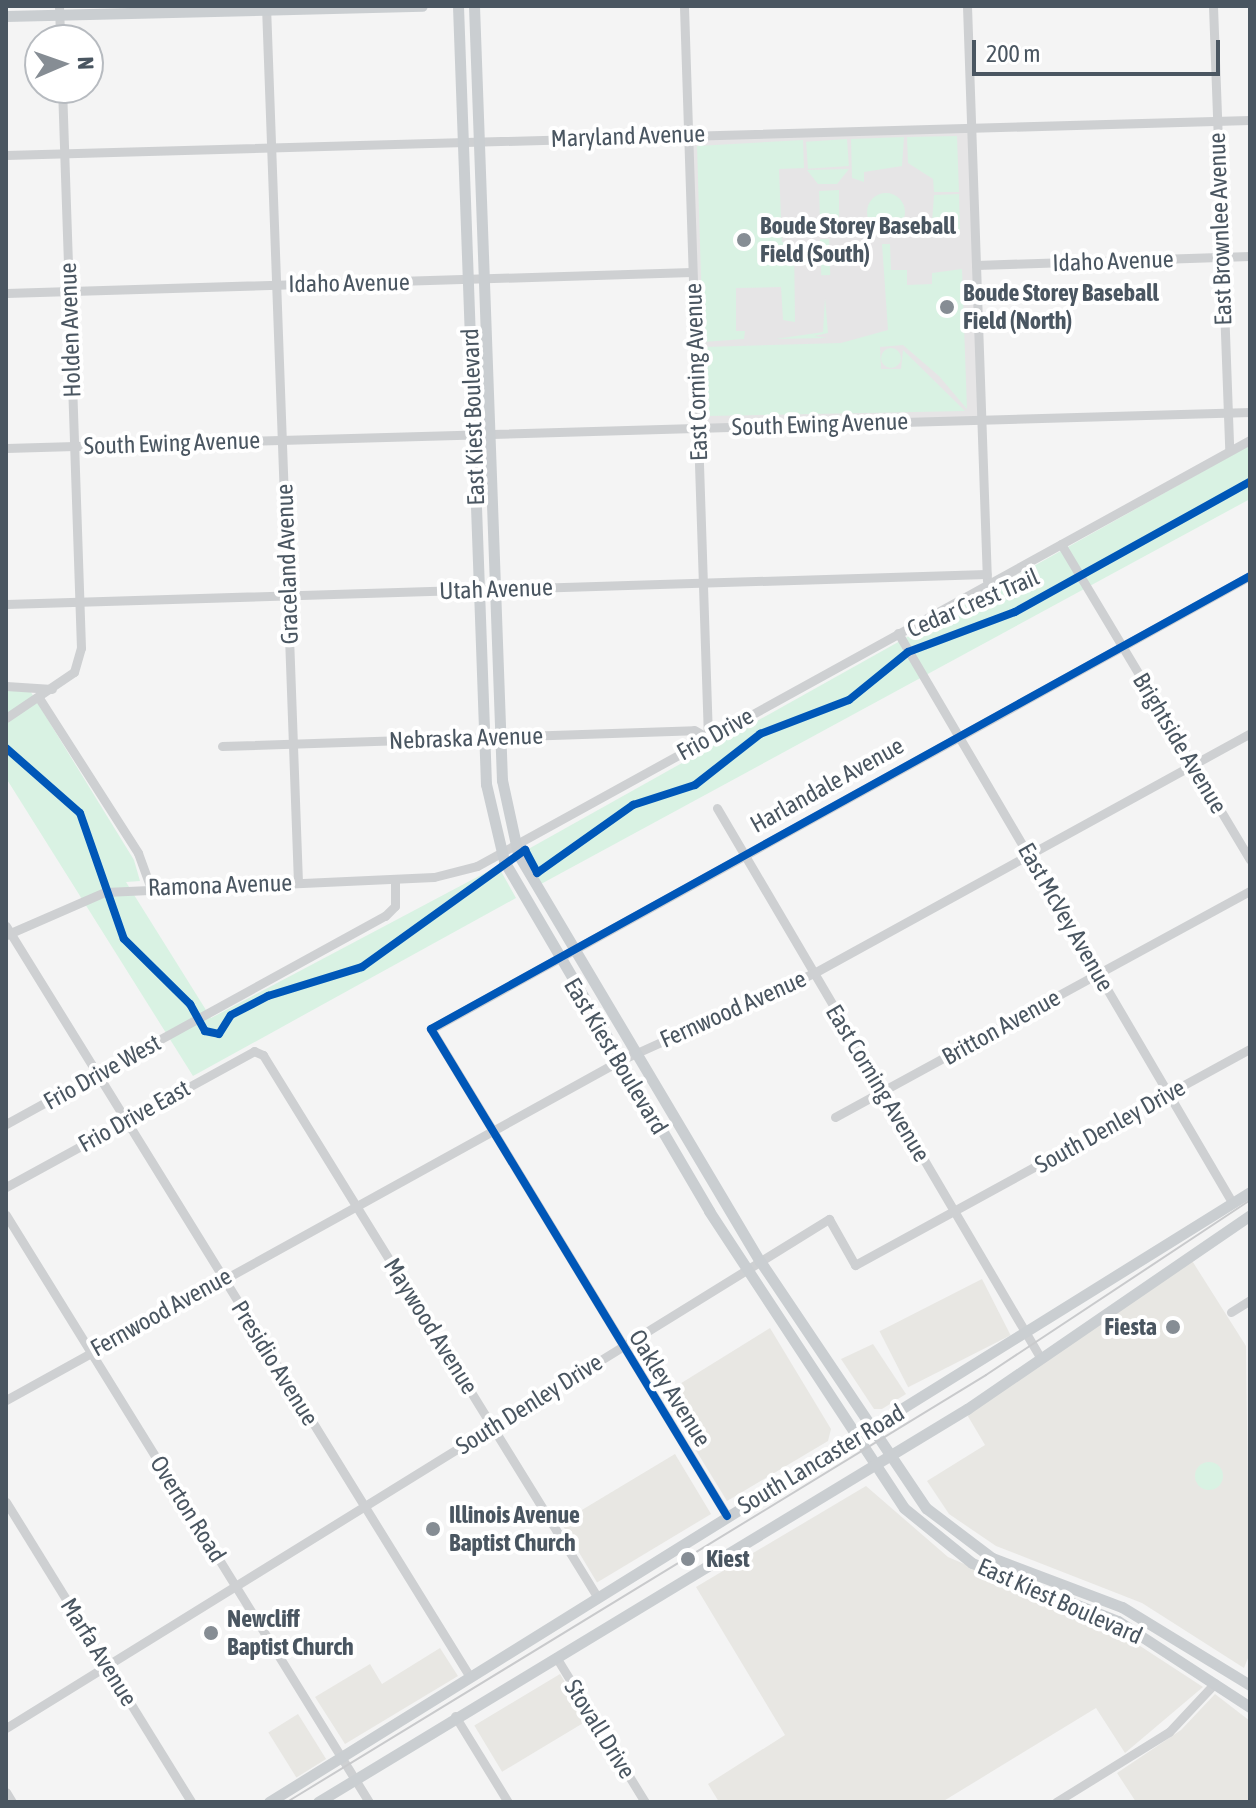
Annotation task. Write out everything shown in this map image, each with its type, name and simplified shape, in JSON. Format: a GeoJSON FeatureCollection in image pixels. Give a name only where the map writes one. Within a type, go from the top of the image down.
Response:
{"type":"FeatureCollection","features":[{"type":"Feature","properties":{"kind":"main road"},"geometry":{"type":"LineString","coordinates":[[6,16],[59,10],[422,6]]}},
{"type":"Feature","properties":{"kind":"main road","name":"East Kiest Boulevard"},"geometry":{"type":"LineString","coordinates":[[458,6],[487,806],[500,853],[556,957],[746,1271],[855,1439],[913,1518],[972,1563],[1151,1640],[1250,1707]]}},
{"type":"Feature","properties":{"kind":"main road","name":"East Kiest Boulevard"},"geometry":{"type":"LineString","coordinates":[[474,6],[501,737],[514,845],[632,1056],[760,1261],[926,1508],[992,1558],[1160,1627],[1250,1685]]}},
{"type":"Feature","properties":{"kind":"main road","name":"South Lancaster Road"},"geometry":{"type":"LineString","coordinates":[[269,1802],[1250,1192]]}},
{"type":"Feature","properties":{"kind":"main road","name":"South Lancaster Road"},"geometry":{"type":"LineString","coordinates":[[318,1802],[455,1716],[891,1456],[1250,1215]]}},
{"type":"Feature","properties":{"kind":"main road"},"geometry":{"type":"LineString","coordinates":[[1215,1683],[1225,1669]]}},
{"type":"Feature","properties":{"kind":"street","name":"East Corning Avenue"},"geometry":{"type":"LineString","coordinates":[[684,6],[708,738]]}},
{"type":"Feature","properties":{"kind":"street"},"geometry":{"type":"LineString","coordinates":[[967,6],[987,579]]}},
{"type":"Feature","properties":{"kind":"street","name":"East Brownlee Avenue"},"geometry":{"type":"LineString","coordinates":[[1213,6],[1229,451]]}},
{"type":"Feature","properties":{"kind":"street","name":"Graceland Avenue"},"geometry":{"type":"LineString","coordinates":[[266,7],[298,882]]}},
{"type":"Feature","properties":{"kind":"street","name":"Holden Avenue"},"geometry":{"type":"LineString","coordinates":[[6,718],[52,689],[79,661],[80,601],[62,104]]}},
{"type":"Feature","properties":{"kind":"street","name":"Maryland Avenue"},"geometry":{"type":"LineString","coordinates":[[6,155],[1250,120]]}},
{"type":"Feature","properties":{"kind":"street","name":"Idaho Avenue"},"geometry":{"type":"LineString","coordinates":[[976,265],[1250,256]]}},
{"type":"Feature","properties":{"kind":"street","name":"Idaho Avenue"},"geometry":{"type":"LineString","coordinates":[[6,293],[692,272]]}},
{"type":"Feature","properties":{"kind":"street","name":"South Ewing Avenue"},"geometry":{"type":"LineString","coordinates":[[6,448],[1250,412]]}},
{"type":"Feature","properties":{"kind":"street","name":"Frio Drive"},"geometry":{"type":"LineString","coordinates":[[395,879],[454,874],[500,853],[898,633],[987,579],[1061,544],[1250,440]]}},
{"type":"Feature","properties":{"kind":"street","name":"Brightside Avenue"},"geometry":{"type":"LineString","coordinates":[[1061,544],[1250,860]]}},
{"type":"Feature","properties":{"kind":"street","name":"Harlandale Avenue"},"geometry":{"type":"LineString","coordinates":[[430,1035],[434,1025],[1250,576]]}},
{"type":"Feature","properties":{"kind":"street","name":"Utah Avenue"},"geometry":{"type":"LineString","coordinates":[[6,604],[704,582],[987,579]]}},
{"type":"Feature","properties":{"kind":"street","name":"East McVey Avenue"},"geometry":{"type":"LineString","coordinates":[[898,633],[1232,1202]]}},
{"type":"Feature","properties":{"kind":"street"},"geometry":{"type":"LineString","coordinates":[[6,686],[52,689]]}},
{"type":"Feature","properties":{"kind":"street"},"geometry":{"type":"LineString","coordinates":[[39,698],[138,853],[151,888]]}},
{"type":"Feature","properties":{"kind":"street","name":"Nebraska Avenue"},"geometry":{"type":"LineString","coordinates":[[222,746],[694,730],[708,738]]}},
{"type":"Feature","properties":{"kind":"street","name":"Fernwood Avenue"},"geometry":{"type":"LineString","coordinates":[[6,1400],[619,1061],[814,973],[1250,733]]}},
{"type":"Feature","properties":{"kind":"street","name":"East Corning Avenue"},"geometry":{"type":"LineString","coordinates":[[717,808],[1040,1357]]}},
{"type":"Feature","properties":{"kind":"street","name":"Ramona Avenue"},"geometry":{"type":"LineString","coordinates":[[7,931],[79,898],[151,888],[395,879]]}},
{"type":"Feature","properties":{"kind":"street","name":"Frio Drive West"},"geometry":{"type":"LineString","coordinates":[[6,1124],[385,916],[395,906],[395,879]]}},
{"type":"Feature","properties":{"kind":"street","name":"Britton Avenue"},"geometry":{"type":"LineString","coordinates":[[835,1117],[1250,891]]}},
{"type":"Feature","properties":{"kind":"street","name":"Presidio Avenue"},"geometry":{"type":"LineString","coordinates":[[7,931],[470,1677]]}},
{"type":"Feature","properties":{"kind":"street","name":"Oakley Avenue"},"geometry":{"type":"LineString","coordinates":[[430,1035],[727,1516]]}},
{"type":"Feature","properties":{"kind":"street","name":"South Denley Drive"},"geometry":{"type":"LineString","coordinates":[[6,1728],[829,1219],[855,1265],[1250,1049]]}},
{"type":"Feature","properties":{"kind":"street","name":"Frio Drive East"},"geometry":{"type":"LineString","coordinates":[[6,1187],[254,1051],[263,1055]]}},
{"type":"Feature","properties":{"kind":"street","name":"Maywood Avenue"},"geometry":{"type":"LineString","coordinates":[[263,1055],[598,1598]]}},
{"type":"Feature","properties":{"kind":"street","name":"Overton Road"},"geometry":{"type":"LineString","coordinates":[[6,1215],[369,1802]]}},
{"type":"Feature","properties":{"kind":"street"},"geometry":{"type":"LineString","coordinates":[[1231,1312],[1250,1300]]}},
{"type":"Feature","properties":{"kind":"street","name":"Marfa Avenue"},"geometry":{"type":"LineString","coordinates":[[6,1502],[191,1802]]}},
{"type":"Feature","properties":{"kind":"street","name":"Stovall Drive"},"geometry":{"type":"LineString","coordinates":[[556,1657],[645,1802]]}},
{"type":"Feature","properties":{"kind":"street"},"geometry":{"type":"LineString","coordinates":[[1058,1801],[1169,1732],[1215,1683]]}},
{"type":"Feature","properties":{"kind":"street"},"geometry":{"type":"LineString","coordinates":[[455,1716],[508,1802]]}},
{"type":"Feature","properties":{"kind":"street"},"geometry":{"type":"LineString","coordinates":[[6,1792],[12,1802]]}},
{"type":"Feature","properties":{"kind":"shaded area"},"geometry":{"type":"Polygon","coordinates":[[[971,127],[981,419],[698,429],[688,137],[971,127]]]}},
{"type":"Feature","properties":{"kind":"shaded area"},"geometry":{"type":"Polygon","coordinates":[[[1191,1259],[1246,1346],[1250,1653],[1244,1668],[1142,1603],[996,1546],[949,1514],[927,1481],[985,1445],[966,1413],[1191,1259]]]}},
{"type":"Feature","properties":{"kind":"shaded area"},"geometry":{"type":"Polygon","coordinates":[[[982,1279],[1011,1335],[908,1387],[880,1331],[982,1279]]]}},
{"type":"Feature","properties":{"kind":"shaded area"},"geometry":{"type":"Polygon","coordinates":[[[770,1328],[831,1429],[828,1441],[727,1501],[662,1395],[770,1328]]]}},
{"type":"Feature","properties":{"kind":"shaded area"},"geometry":{"type":"Polygon","coordinates":[[[873,1344],[906,1394],[882,1409],[874,1409],[841,1359],[873,1344]]]}},
{"type":"Feature","properties":{"kind":"shaded area"},"geometry":{"type":"Polygon","coordinates":[[[675,1454],[711,1514],[597,1583],[561,1523],[675,1454]]]}},
{"type":"Feature","properties":{"kind":"shaded area"},"geometry":{"type":"Polygon","coordinates":[[[866,1486],[948,1557],[1111,1627],[1203,1687],[1125,1753],[1096,1708],[942,1802],[719,1802],[708,1784],[785,1735],[696,1587],[866,1486]]]}},
{"type":"Feature","properties":{"kind":"shaded area"},"geometry":{"type":"Polygon","coordinates":[[[440,1648],[458,1676],[345,1744],[315,1697],[370,1664],[382,1684],[440,1648]]]}},
{"type":"Feature","properties":{"kind":"shaded area"},"geometry":{"type":"Polygon","coordinates":[[[560,1674],[588,1720],[502,1772],[474,1726],[560,1674]]]}},
{"type":"Feature","properties":{"kind":"shaded area"},"geometry":{"type":"Polygon","coordinates":[[[1215,1694],[1250,1721],[1250,1802],[1136,1802],[1117,1773],[1181,1730],[1215,1694]]]}},
{"type":"Feature","properties":{"kind":"shaded area"},"geometry":{"type":"Polygon","coordinates":[[[298,1714],[326,1759],[296,1777],[268,1733],[298,1714]]]}},
{"type":"Feature","properties":{"kind":"green space"},"geometry":{"type":"Polygon","coordinates":[[[957,136],[959,192],[934,192],[933,179],[908,163],[907,137],[957,136]]]}},
{"type":"Feature","properties":{"kind":"green space"},"geometry":{"type":"Polygon","coordinates":[[[904,137],[902,166],[864,172],[864,182],[852,178],[851,139],[904,137]]]}},
{"type":"Feature","properties":{"kind":"green space"},"geometry":{"type":"Polygon","coordinates":[[[847,139],[849,166],[808,169],[806,142],[847,139]]]}},
{"type":"Feature","properties":{"kind":"green space"},"geometry":{"type":"Polygon","coordinates":[[[803,140],[804,168],[779,169],[782,242],[794,244],[795,322],[783,320],[781,287],[736,288],[736,331],[745,331],[744,339],[703,342],[697,146],[803,140]]]}},
{"type":"Feature","properties":{"kind":"green space"},"geometry":{"type":"Polygon","coordinates":[[[849,169],[837,184],[818,184],[807,170],[849,169]]]}},
{"type":"Feature","properties":{"kind":"green space"},"geometry":{"type":"Polygon","coordinates":[[[839,190],[839,232],[830,232],[830,219],[820,219],[819,191],[839,190]]]}},
{"type":"Feature","properties":{"kind":"green space"},"geometry":{"type":"Polygon","coordinates":[[[886,193],[899,199],[905,212],[899,225],[886,231],[873,225],[867,212],[873,199],[886,193]]]}},
{"type":"Feature","properties":{"kind":"green space"},"geometry":{"type":"Polygon","coordinates":[[[959,194],[960,235],[931,236],[934,195],[959,194]]]}},
{"type":"Feature","properties":{"kind":"green space"},"geometry":{"type":"Polygon","coordinates":[[[820,239],[829,239],[830,275],[821,275],[820,239]]]}},
{"type":"Feature","properties":{"kind":"green space"},"geometry":{"type":"Polygon","coordinates":[[[882,244],[890,244],[891,270],[907,270],[907,285],[932,284],[932,273],[962,269],[967,409],[939,376],[903,345],[880,347],[881,369],[901,369],[903,350],[965,411],[706,416],[704,347],[841,343],[888,330],[882,244]]]}},
{"type":"Feature","properties":{"kind":"green space"},"geometry":{"type":"Polygon","coordinates":[[[825,298],[828,333],[814,336],[827,338],[776,339],[823,332],[825,298]]]}},
{"type":"Feature","properties":{"kind":"green space"},"geometry":{"type":"Polygon","coordinates":[[[891,348],[898,351],[901,358],[898,365],[891,368],[884,365],[881,358],[884,351],[891,348]]]}},
{"type":"Feature","properties":{"kind":"green space"},"geometry":{"type":"Polygon","coordinates":[[[1250,445],[1250,499],[541,884],[523,852],[1250,445]]]}},
{"type":"Feature","properties":{"kind":"green space"},"geometry":{"type":"Polygon","coordinates":[[[6,689],[29,689],[134,860],[140,881],[126,882],[211,1018],[498,866],[516,898],[193,1076],[6,778],[6,689]]]}},
{"type":"Feature","properties":{"kind":"green space"},"geometry":{"type":"Polygon","coordinates":[[[1209,1462],[1219,1466],[1223,1476],[1219,1486],[1209,1490],[1199,1486],[1195,1476],[1199,1466],[1209,1462]]]}},
{"type":"Feature","properties":{"kind":"tram line"},"geometry":{"type":"LineString","coordinates":[[287,1802],[986,1375],[1250,1200]]}},
{"type":"Feature","properties":{"kind":"cycle path","name":"Cedar Crest Trail"},"geometry":{"type":"LineString","coordinates":[[6,748],[80,813],[124,939],[190,1004],[205,1031],[219,1034],[231,1015],[268,996],[362,967],[525,850],[537,873],[633,805],[695,785],[760,734],[849,700],[908,652],[1015,612],[1250,482]]}},
{"type":"Feature","properties":{"kind":"cycle path"},"geometry":{"type":"LineString","coordinates":[[727,1516],[431,1029],[1250,576]]}},
{"type":"Feature","properties":{"kind":"place","name":"Boude Storey Baseball Field (South)"},"geometry":{"type":"Point","coordinates":[744,240]}},
{"type":"Feature","properties":{"kind":"place","name":"Boude Storey Baseball Field (North)"},"geometry":{"type":"Point","coordinates":[947,307]}},
{"type":"Feature","properties":{"kind":"place","name":"Fiesta"},"geometry":{"type":"Point","coordinates":[1173,1327]}},
{"type":"Feature","properties":{"kind":"place","name":"Illinois Avenue Baptist Church"},"geometry":{"type":"Point","coordinates":[433,1529]}},
{"type":"Feature","properties":{"kind":"place","name":"Kiest"},"geometry":{"type":"Point","coordinates":[688,1559]}},
{"type":"Feature","properties":{"kind":"place","name":"Newcliff Baptist Church"},"geometry":{"type":"Point","coordinates":[211,1633]}}]}
